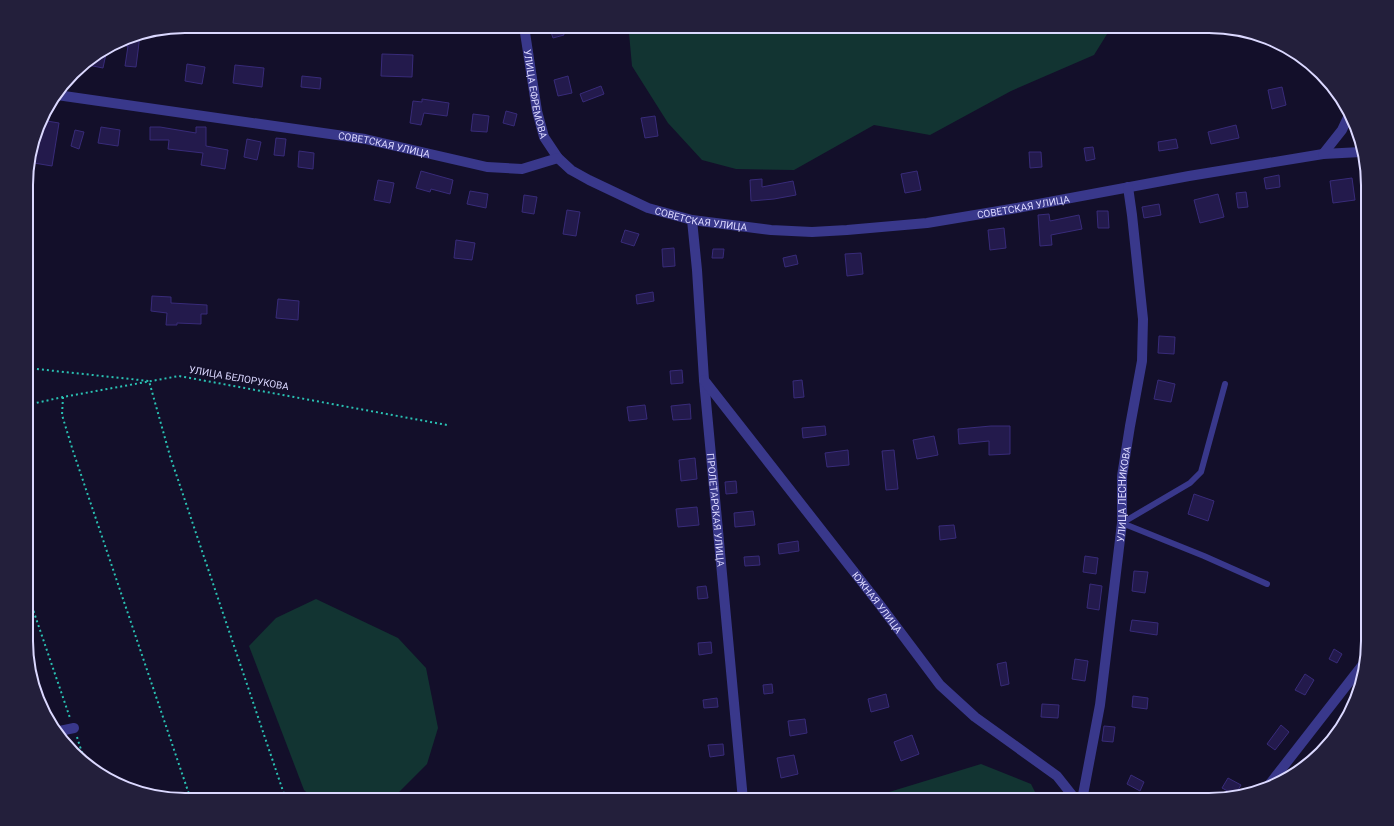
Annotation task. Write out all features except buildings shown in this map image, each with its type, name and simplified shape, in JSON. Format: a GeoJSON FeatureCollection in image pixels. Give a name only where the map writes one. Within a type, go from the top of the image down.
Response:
{"type":"FeatureCollection","features":[{"type":"Feature","properties":{"kind":"street","name":"УЛИЦА ЕФРЕМОВА"},"geometry":{"type":"LineString","coordinates":[[525,33],[537,111],[544,137],[558,158]]}},
{"type":"Feature","properties":{"kind":"street","name":"СОВЕТСКАЯ УЛИЦА"},"geometry":{"type":"LineString","coordinates":[[62,96],[365,139],[487,166],[522,169],[558,158],[571,170],[648,208],[692,220],[771,230],[812,232],[927,223],[1188,176],[1323,154],[1357,152]]}},
{"type":"Feature","properties":{"kind":"street"},"geometry":{"type":"LineString","coordinates":[[1323,154],[1342,130],[1347,121]]}},
{"type":"Feature","properties":{"kind":"street","name":"УЛИЦА ЛЕСНИКОВА"},"geometry":{"type":"LineString","coordinates":[[1083,793],[1100,705],[1122,524],[1122,476],[1142,354],[1143,319],[1128,187]]}},
{"type":"Feature","properties":{"kind":"street","name":"ПРОЛЕТАРСКАЯ УЛИЦА"},"geometry":{"type":"LineString","coordinates":[[692,220],[697,270],[704,380],[742,793]]}},
{"type":"Feature","properties":{"kind":"street","name":"ЮЖНАЯ УЛИЦА"},"geometry":{"type":"LineString","coordinates":[[704,380],[940,684],[975,717],[1057,776],[1070,793]]}},
{"type":"Feature","properties":{"kind":"street"},"geometry":{"type":"LineString","coordinates":[[1273,778],[1358,670]]}},
{"type":"Feature","properties":{"kind":"street"},"geometry":{"type":"LineString","coordinates":[[62,731],[74,728]]}},
{"type":"Feature","properties":{"kind":"lane"},"geometry":{"type":"LineString","coordinates":[[1122,524],[1190,483],[1201,472],[1225,384]]}},
{"type":"Feature","properties":{"kind":"lane"},"geometry":{"type":"LineString","coordinates":[[1122,524],[1204,556],[1267,584]]}},
{"type":"Feature","properties":{"kind":"path"},"geometry":{"type":"LineString","coordinates":[[33,369],[149,381],[159,421],[175,471],[284,793]]}},
{"type":"Feature","properties":{"kind":"path","name":"УЛИЦА БЕЛОРУКОВА"},"geometry":{"type":"LineString","coordinates":[[33,404],[179,376],[447,425]]}},
{"type":"Feature","properties":{"kind":"path"},"geometry":{"type":"LineString","coordinates":[[63,397],[62,415],[73,451],[189,793]]}},
{"type":"Feature","properties":{"kind":"path"},"geometry":{"type":"LineString","coordinates":[[33,609],[82,752]]}},
{"type":"Feature","properties":{"kind":"green space"},"geometry":{"type":"Polygon","coordinates":[[[629,33],[1108,33],[1094,55],[1011,91],[930,135],[874,125],[794,170],[736,169],[702,160],[668,123],[632,66],[629,33]]]}},
{"type":"Feature","properties":{"kind":"green space"},"geometry":{"type":"Polygon","coordinates":[[[316,599],[398,638],[426,668],[438,728],[427,764],[398,793],[307,793],[304,790],[249,646],[276,618],[316,599]]]}},
{"type":"Feature","properties":{"kind":"green space"},"geometry":{"type":"Polygon","coordinates":[[[981,764],[1031,784],[1036,793],[886,793],[981,764]]]}}]}
